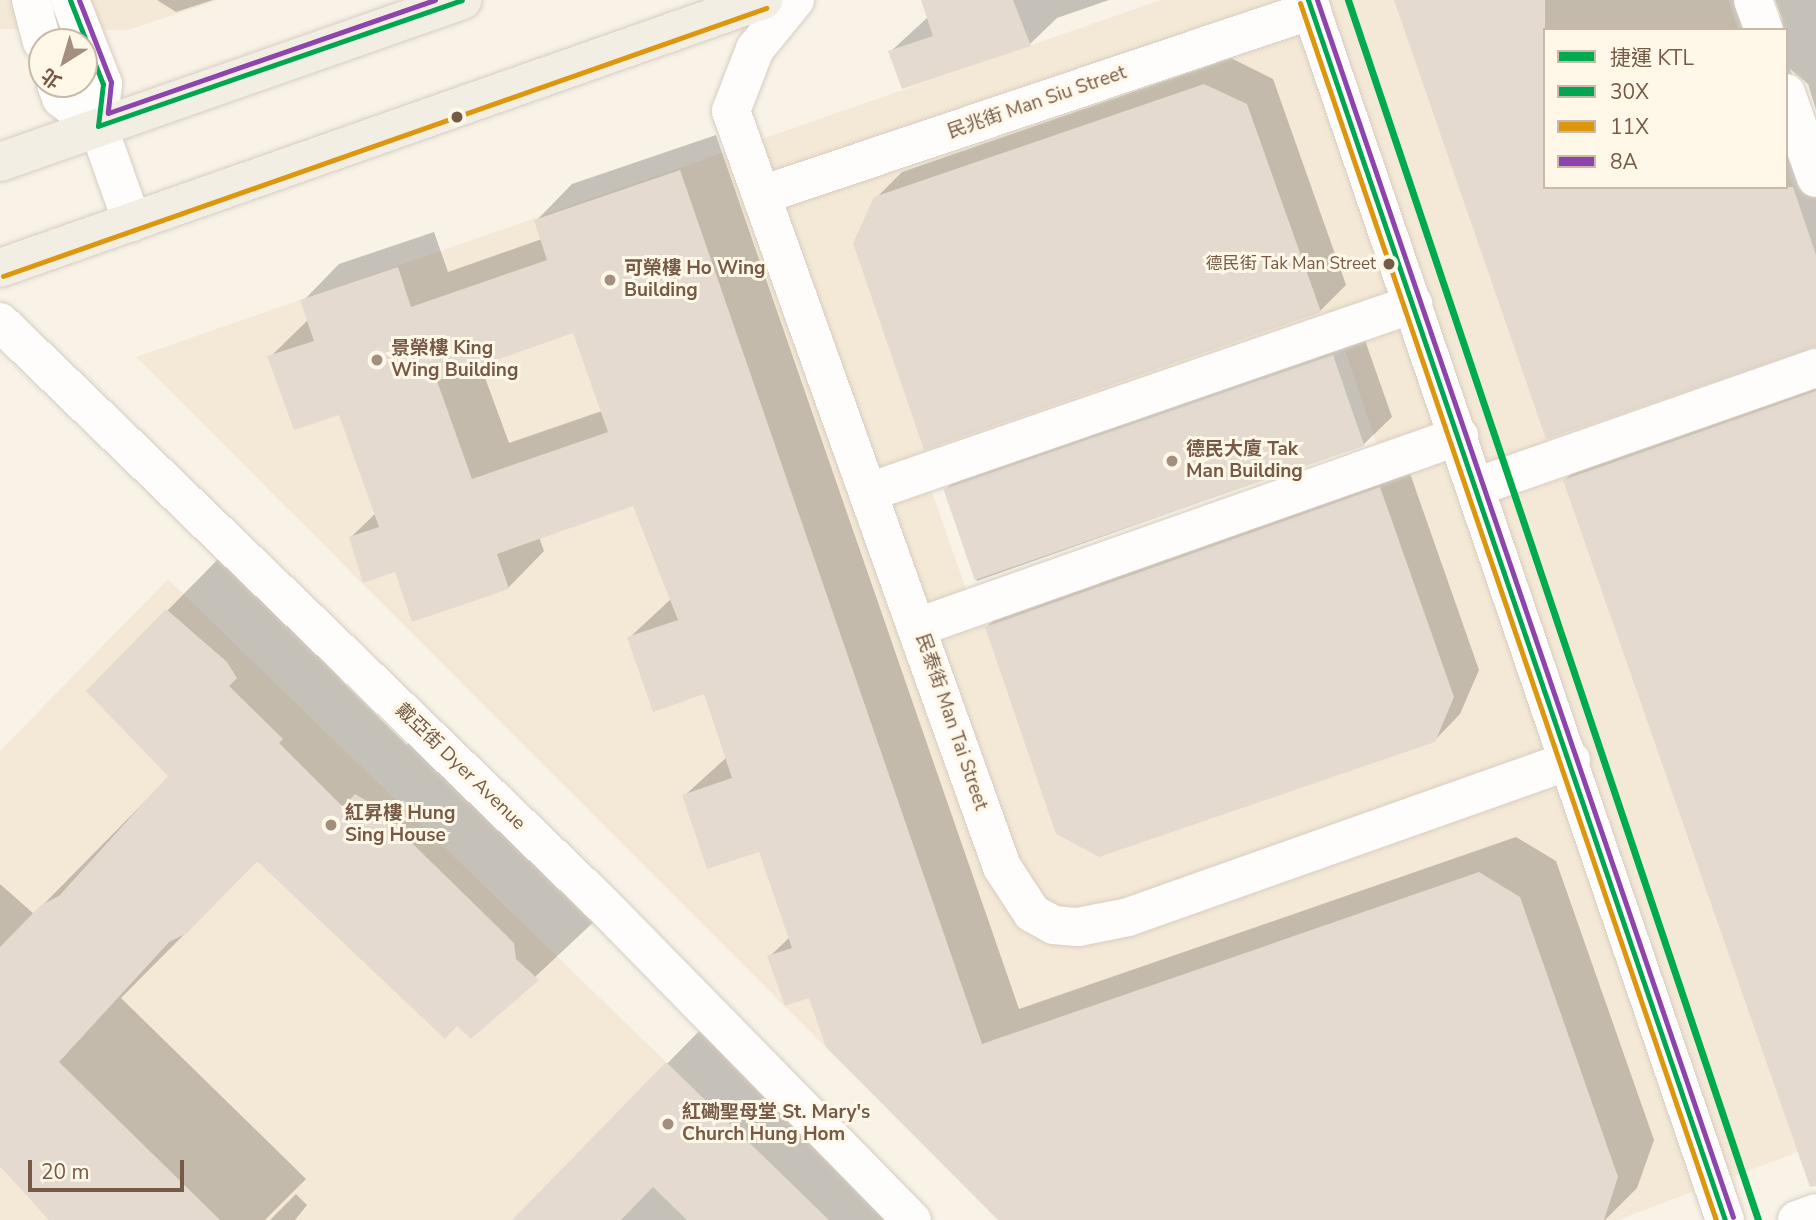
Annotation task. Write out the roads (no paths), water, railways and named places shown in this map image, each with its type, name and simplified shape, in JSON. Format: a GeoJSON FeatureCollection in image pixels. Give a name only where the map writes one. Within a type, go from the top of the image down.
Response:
{"type":"FeatureCollection","features":[{"type":"Feature","properties":{"kind":"main road"},"geometry":{"type":"LineString","coordinates":[[0,162],[462,0]]}},
{"type":"Feature","properties":{"kind":"main road"},"geometry":{"type":"LineString","coordinates":[[0,268],[764,0]]}},
{"type":"Feature","properties":{"kind":"street"},"geometry":{"type":"LineString","coordinates":[[31,0],[38,28]]}},
{"type":"Feature","properties":{"kind":"street"},"geometry":{"type":"LineString","coordinates":[[70,0],[103,84],[98,126],[132,222]]}},
{"type":"Feature","properties":{"kind":"street","name":"民泰街 Man Tai Street"},"geometry":{"type":"LineString","coordinates":[[795,0],[755,49],[731,111],[1002,867],[1015,895],[1054,925],[1128,917],[1571,760]]}},
{"type":"Feature","properties":{"kind":"street"},"geometry":{"type":"LineString","coordinates":[[1753,0],[1763,28]]}},
{"type":"Feature","properties":{"kind":"street"},"geometry":{"type":"LineString","coordinates":[[1310,5],[1571,760],[1725,1220]]}},
{"type":"Feature","properties":{"kind":"street","name":"民兆街 Man Siu Street"},"geometry":{"type":"LineString","coordinates":[[762,195],[1310,5]]}},
{"type":"Feature","properties":{"kind":"street"},"geometry":{"type":"LineString","coordinates":[[61,98],[98,126]]}},
{"type":"Feature","properties":{"kind":"street"},"geometry":{"type":"LineString","coordinates":[[1788,99],[1816,178]]}},
{"type":"Feature","properties":{"kind":"street"},"geometry":{"type":"LineString","coordinates":[[869,492],[1413,304]]}},
{"type":"Feature","properties":{"kind":"street","name":"戴亞街 Dyer Avenue"},"geometry":{"type":"LineString","coordinates":[[2,323],[604,906],[912,1220]]}},
{"type":"Feature","properties":{"kind":"street"},"geometry":{"type":"LineString","coordinates":[[1476,487],[1816,368]]}},
{"type":"Feature","properties":{"kind":"street"},"geometry":{"type":"LineString","coordinates":[[918,627],[1459,436]]}},
{"type":"Feature","properties":{"kind":"street"},"geometry":{"type":"LineString","coordinates":[[1797,1220],[1816,1213]]}},
{"type":"Feature","properties":{"kind":"metro line","name":"KTL"},"geometry":{"type":"LineString","coordinates":[[1348,0],[1758,1220]]}},
{"type":"Feature","properties":{"kind":"place","name":"德民街 Tak Man Street"},"geometry":{"type":"Point","coordinates":[1389,264]}},
{"type":"Feature","properties":{"kind":"place","name":"可榮樓 Ho Wing Building"},"geometry":{"type":"Point","coordinates":[610,280]}},
{"type":"Feature","properties":{"kind":"place","name":"景榮樓 King Wing Building"},"geometry":{"type":"Point","coordinates":[377,360]}},
{"type":"Feature","properties":{"kind":"place","name":"德民大廈 Tak Man Building"},"geometry":{"type":"Point","coordinates":[1172,461]}},
{"type":"Feature","properties":{"kind":"place","name":"紅昇樓 Hung Sing House"},"geometry":{"type":"Point","coordinates":[331,825]}},
{"type":"Feature","properties":{"kind":"place","name":"紅磡聖母堂 St. Mary's Church Hung Hom"},"geometry":{"type":"Point","coordinates":[668,1124]}}]}
